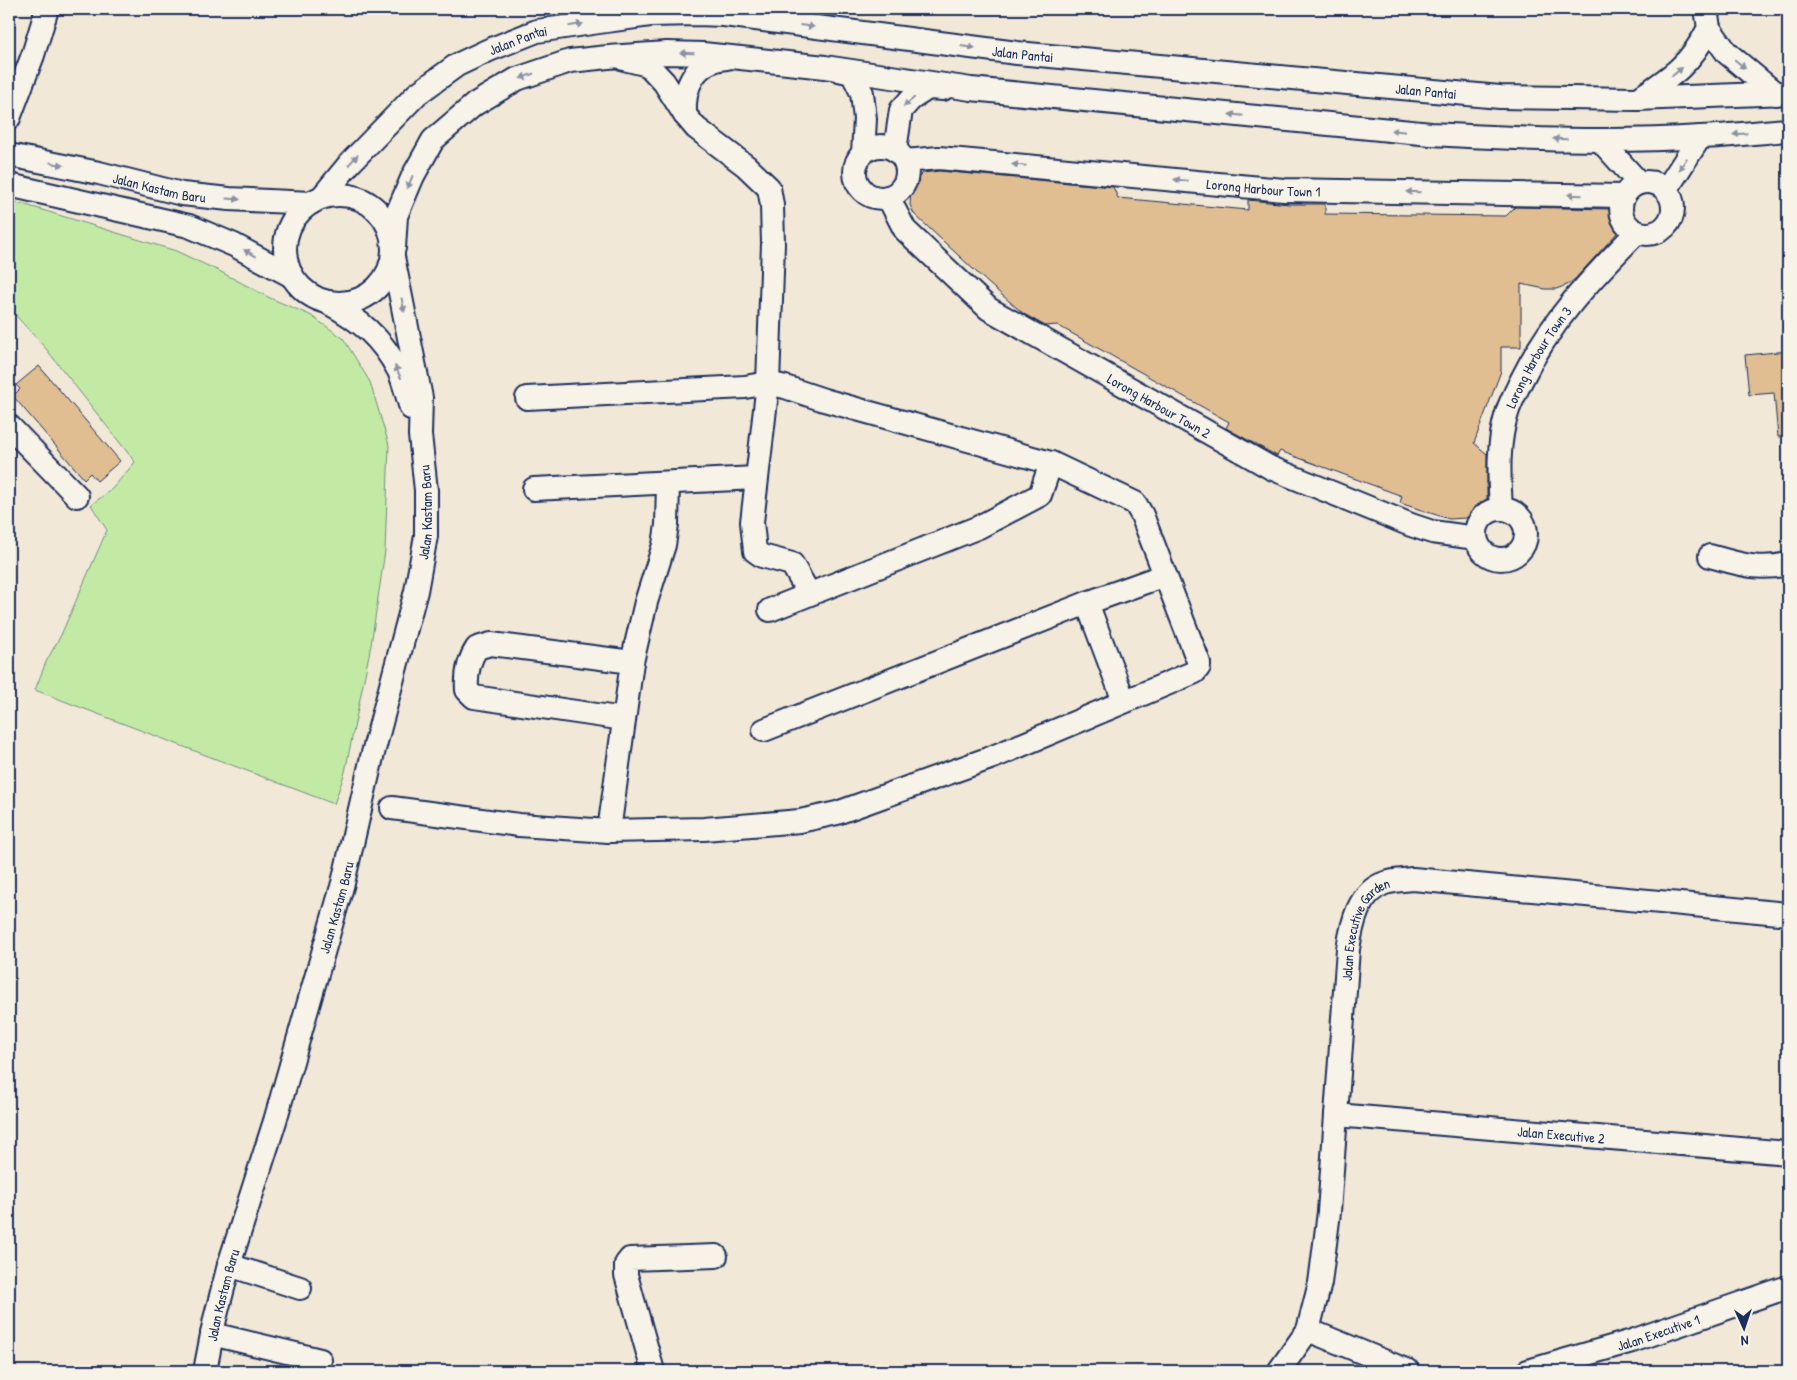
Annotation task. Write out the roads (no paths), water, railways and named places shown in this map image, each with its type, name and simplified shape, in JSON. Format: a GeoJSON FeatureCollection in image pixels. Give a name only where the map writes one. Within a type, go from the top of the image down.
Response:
{"type":"FeatureCollection","features":[{"type":"Feature","properties":{"kind":"street"},"geometry":{"type":"LineString","coordinates":[[10,107],[33,55],[47,9]]}},
{"type":"Feature","properties":{"kind":"street","name":"Jalan Pantai"},"geometry":{"type":"LineString","coordinates":[[316,200],[350,162],[417,94],[456,65],[537,31],[650,15],[698,11],[724,16],[1017,53],[1500,97],[1637,100],[1782,93]]}},
{"type":"Feature","properties":{"kind":"street"},"geometry":{"type":"LineString","coordinates":[[1637,100],[1676,74],[1690,60],[1701,44],[1707,19]]}},
{"type":"Feature","properties":{"kind":"street"},"geometry":{"type":"LineString","coordinates":[[1707,19],[1727,53],[1782,93]]}},
{"type":"Feature","properties":{"kind":"street"},"geometry":{"type":"LineString","coordinates":[[394,253],[391,231],[383,216],[371,204],[356,197],[339,194],[316,200],[298,214],[289,228],[285,244],[286,261],[292,276],[301,288],[312,296],[326,301],[344,303],[361,299],[377,289],[388,274],[394,253],[396,216],[413,176],[433,140],[475,104],[517,79],[570,61],[608,57],[684,53],[825,67],[971,89],[1431,134],[1495,138],[1600,140],[1700,138],[1788,130]]}},
{"type":"Feature","properties":{"kind":"street"},"geometry":{"type":"LineString","coordinates":[[608,57],[648,65],[664,82],[684,115],[696,128],[746,166],[769,188],[772,205],[773,244],[768,382],[752,522],[755,551],[762,556],[792,564],[810,594]]}},
{"type":"Feature","properties":{"kind":"street"},"geometry":{"type":"LineString","coordinates":[[684,115],[684,100],[687,86],[695,74],[707,64],[721,59],[736,58]]}},
{"type":"Feature","properties":{"kind":"street"},"geometry":{"type":"LineString","coordinates":[[825,67],[852,73],[862,93],[865,119],[863,153]]}},
{"type":"Feature","properties":{"kind":"street"},"geometry":{"type":"LineString","coordinates":[[900,156],[887,147],[878,146],[863,153],[858,160],[856,168],[859,184],[871,196],[880,197],[888,197],[902,187],[907,170],[900,156],[900,110],[911,99],[928,88],[971,89]]}},
{"type":"Feature","properties":{"kind":"street"},"geometry":{"type":"LineString","coordinates":[[1666,190],[1700,138]]}},
{"type":"Feature","properties":{"kind":"street"},"geometry":{"type":"LineString","coordinates":[[1600,140],[1631,190]]}},
{"type":"Feature","properties":{"kind":"street","name":"Jalan Kastam Baru"},"geometry":{"type":"LineString","coordinates":[[9,155],[99,173],[182,194],[229,199],[316,200]]}},
{"type":"Feature","properties":{"kind":"street","name":"Lorong Harbour Town 1"},"geometry":{"type":"LineString","coordinates":[[900,156],[1284,190],[1631,190]]}},
{"type":"Feature","properties":{"kind":"street"},"geometry":{"type":"LineString","coordinates":[[1654,183],[1666,190],[1673,206],[1669,223],[1655,233],[1646,234],[1630,228],[1624,221],[1621,213],[1631,190],[1654,183]]}},
{"type":"Feature","properties":{"kind":"street"},"geometry":{"type":"LineString","coordinates":[[9,185],[189,226],[234,245],[292,276]]}},
{"type":"Feature","properties":{"kind":"street","name":"Lorong Harbour Town 2"},"geometry":{"type":"LineString","coordinates":[[888,197],[905,230],[989,309],[1271,468],[1418,527],[1453,536],[1476,538]]}},
{"type":"Feature","properties":{"kind":"street","name":"Lorong Harbour Town 3"},"geometry":{"type":"LineString","coordinates":[[1501,509],[1499,473],[1501,442],[1508,410],[1527,370],[1552,326],[1581,290],[1637,232]]}},
{"type":"Feature","properties":{"kind":"street","name":"Jalan Kastam Baru"},"geometry":{"type":"LineString","coordinates":[[205,1371],[229,1265],[275,1121],[343,883],[372,757],[416,591],[426,536],[426,490],[420,435],[421,398],[394,253]]}},
{"type":"Feature","properties":{"kind":"street","name":"Jalan Kastam Baru"},"geometry":{"type":"LineString","coordinates":[[326,301],[352,316],[376,336],[399,372],[420,435]]}},
{"type":"Feature","properties":{"kind":"street"},"geometry":{"type":"LineString","coordinates":[[392,808],[519,825],[609,831],[714,828],[800,821],[837,813],[993,757],[1106,711],[1124,701],[1195,672],[1199,667],[1142,515],[1135,503],[1051,463],[824,400],[768,382],[746,387],[527,398]]}},
{"type":"Feature","properties":{"kind":"street"},"geometry":{"type":"LineString","coordinates":[[9,426],[77,496]]}},
{"type":"Feature","properties":{"kind":"street"},"geometry":{"type":"LineString","coordinates":[[770,610],[979,527],[1040,495],[1051,463]]}},
{"type":"Feature","properties":{"kind":"street"},"geometry":{"type":"LineString","coordinates":[[534,489],[756,478]]}},
{"type":"Feature","properties":{"kind":"street"},"geometry":{"type":"LineString","coordinates":[[609,831],[632,662],[646,602],[668,526],[668,483]]}},
{"type":"Feature","properties":{"kind":"street"},"geometry":{"type":"LineString","coordinates":[[1501,509],[1511,511],[1520,517],[1525,526],[1527,536],[1524,546],[1517,554],[1508,559],[1497,559],[1487,556],[1480,548],[1476,538],[1477,528],[1482,518],[1490,512],[1501,509]]}},
{"type":"Feature","properties":{"kind":"street"},"geometry":{"type":"LineString","coordinates":[[1710,556],[1750,568],[1773,568],[1788,564]]}},
{"type":"Feature","properties":{"kind":"street"},"geometry":{"type":"LineString","coordinates":[[764,730],[1087,603],[1165,575]]}},
{"type":"Feature","properties":{"kind":"street"},"geometry":{"type":"LineString","coordinates":[[1087,603],[1124,701]]}},
{"type":"Feature","properties":{"kind":"street"},"geometry":{"type":"LineString","coordinates":[[624,719],[474,697],[466,690],[466,677],[471,657],[477,648],[491,644],[632,662]]}},
{"type":"Feature","properties":{"kind":"street","name":"Jalan Executive Garden"},"geometry":{"type":"LineString","coordinates":[[1279,1371],[1308,1330],[1320,1283],[1329,1212],[1348,949],[1353,918],[1367,894],[1385,883],[1413,879],[1788,914]]}},
{"type":"Feature","properties":{"kind":"street","name":"Jalan Executive 2"},"geometry":{"type":"LineString","coordinates":[[1336,1114],[1788,1153]]}},
{"type":"Feature","properties":{"kind":"street"},"geometry":{"type":"LineString","coordinates":[[653,1371],[626,1275],[626,1264],[630,1259],[716,1256]]}},
{"type":"Feature","properties":{"kind":"street"},"geometry":{"type":"LineString","coordinates":[[229,1265],[300,1288]]}},
{"type":"Feature","properties":{"kind":"street","name":"Jalan Executive 1"},"geometry":{"type":"LineString","coordinates":[[1528,1371],[1632,1341],[1788,1287]]}},
{"type":"Feature","properties":{"kind":"street"},"geometry":{"type":"LineString","coordinates":[[1308,1330],[1408,1371]]}},
{"type":"Feature","properties":{"kind":"street"},"geometry":{"type":"LineString","coordinates":[[212,1334],[320,1360]]}}]}
